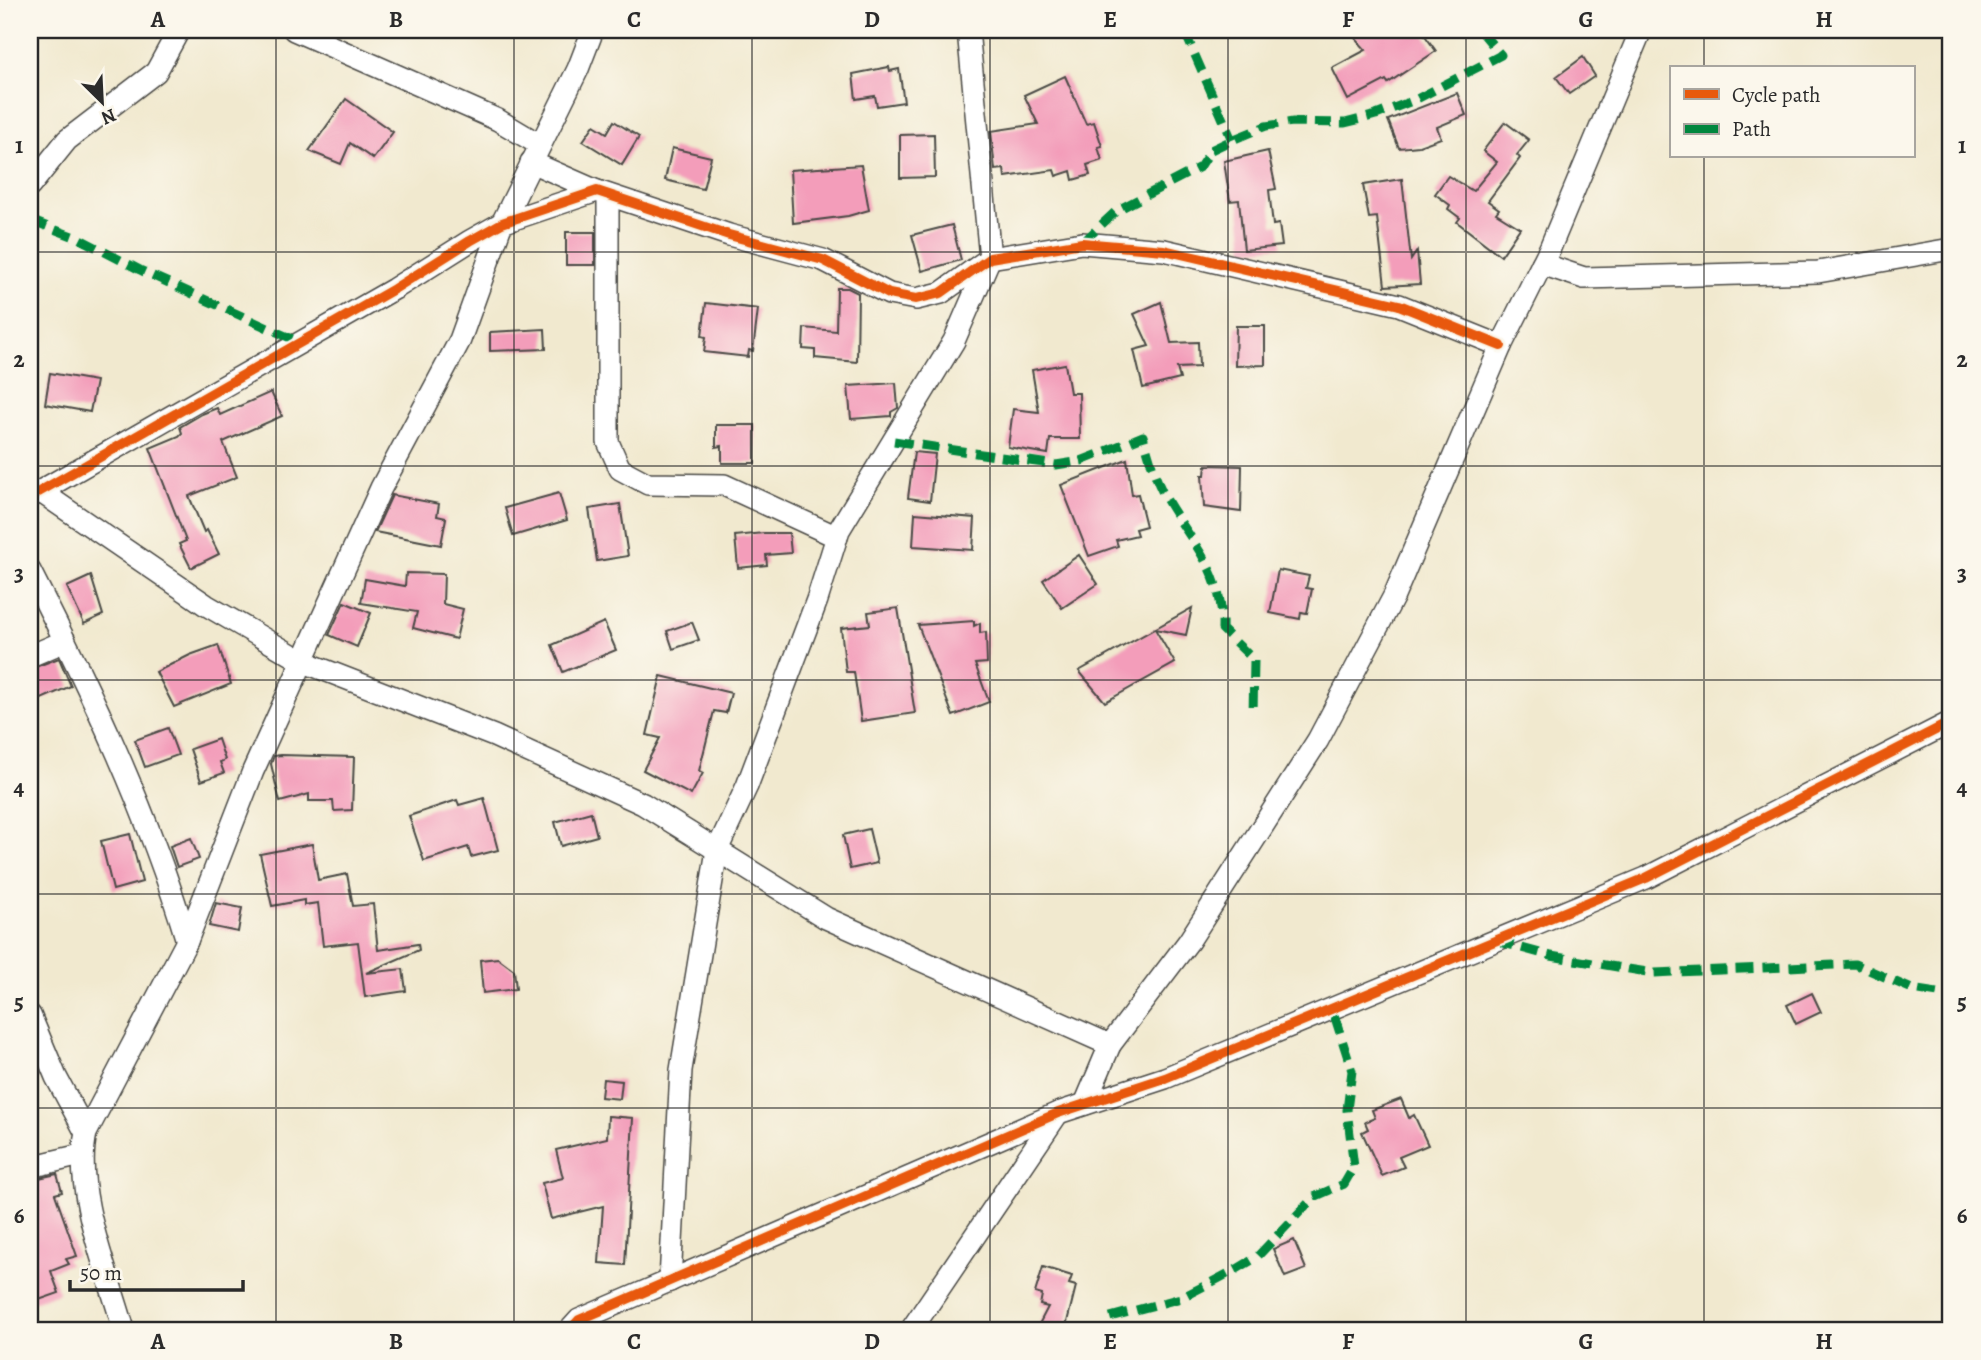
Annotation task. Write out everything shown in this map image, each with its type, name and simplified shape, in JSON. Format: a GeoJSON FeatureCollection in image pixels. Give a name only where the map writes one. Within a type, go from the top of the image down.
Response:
{"type":"FeatureCollection","features":[{"type":"Feature","properties":{"kind":"street"},"geometry":{"type":"LineString","coordinates":[[30,186],[67,140],[156,72],[179,30]]}},
{"type":"Feature","properties":{"kind":"street"},"geometry":{"type":"LineString","coordinates":[[294,30],[498,120],[535,153],[602,193],[729,235],[823,260],[889,294],[916,299],[941,293],[990,258],[1082,243],[1164,250],[1399,305],[1501,346]]}},
{"type":"Feature","properties":{"kind":"street"},"geometry":{"type":"LineString","coordinates":[[124,1330],[87,1199],[81,1154],[86,1133],[187,941],[253,771],[381,488],[460,340],[502,223],[578,69],[593,30]]}},
{"type":"Feature","properties":{"kind":"street"},"geometry":{"type":"LineString","coordinates":[[670,1282],[681,1070],[717,850],[747,786],[817,600],[837,537],[954,341],[990,258],[968,30]]}},
{"type":"Feature","properties":{"kind":"street"},"geometry":{"type":"LineString","coordinates":[[1085,1104],[1110,1045],[1189,942],[1318,740],[1394,596],[1501,346],[1542,264],[1641,30]]}},
{"type":"Feature","properties":{"kind":"street"},"geometry":{"type":"LineString","coordinates":[[602,193],[502,223],[394,289],[35,495],[206,605],[304,662],[506,741],[643,804],[826,918],[1110,1045]]}},
{"type":"Feature","properties":{"kind":"street"},"geometry":{"type":"LineString","coordinates":[[602,193],[608,443],[620,469],[648,484],[724,485],[837,537]]}},
{"type":"Feature","properties":{"kind":"street"},"geometry":{"type":"LineString","coordinates":[[1542,264],[1584,278],[1818,272],[1951,249]]}},
{"type":"Feature","properties":{"kind":"street"},"geometry":{"type":"LineString","coordinates":[[30,571],[130,777],[171,886],[187,941]]}},
{"type":"Feature","properties":{"kind":"street"},"geometry":{"type":"LineString","coordinates":[[30,656],[65,641]]}},
{"type":"Feature","properties":{"kind":"street"},"geometry":{"type":"LineString","coordinates":[[569,1330],[579,1320],[1058,1113],[1165,1078],[1646,878],[1951,722]]}},
{"type":"Feature","properties":{"kind":"street"},"geometry":{"type":"LineString","coordinates":[[30,1014],[56,1077],[86,1133]]}},
{"type":"Feature","properties":{"kind":"street"},"geometry":{"type":"LineString","coordinates":[[911,1330],[1058,1113]]}},
{"type":"Feature","properties":{"kind":"street"},"geometry":{"type":"LineString","coordinates":[[30,1167],[81,1154]]}},
{"type":"Feature","properties":{"kind":"building"},"geometry":{"type":"Polygon","coordinates":[[[1348,30],[1421,30],[1436,51],[1388,83],[1386,80],[1348,100],[1332,68],[1366,50],[1348,30]]]}},
{"type":"Feature","properties":{"kind":"building"},"geometry":{"type":"Polygon","coordinates":[[[1583,57],[1595,76],[1569,94],[1556,77],[1583,57]]]}},
{"type":"Feature","properties":{"kind":"building"},"geometry":{"type":"Polygon","coordinates":[[[889,67],[890,71],[899,69],[904,102],[877,106],[875,96],[856,99],[853,74],[889,67]]]}},
{"type":"Feature","properties":{"kind":"building"},"geometry":{"type":"Polygon","coordinates":[[[1065,76],[1086,124],[1094,122],[1102,146],[1098,147],[1102,160],[1087,165],[1090,175],[1073,180],[1071,171],[1056,176],[1054,170],[1005,177],[1004,169],[995,170],[991,131],[1038,124],[1024,95],[1065,76]]]}},
{"type":"Feature","properties":{"kind":"building"},"geometry":{"type":"Polygon","coordinates":[[[1457,93],[1466,115],[1437,127],[1441,138],[1419,146],[1399,148],[1388,120],[1457,93]]]}},
{"type":"Feature","properties":{"kind":"building"},"geometry":{"type":"Polygon","coordinates":[[[346,99],[393,132],[373,159],[350,143],[341,164],[309,151],[346,99]]]}},
{"type":"Feature","properties":{"kind":"building"},"geometry":{"type":"Polygon","coordinates":[[[614,121],[639,137],[622,165],[583,141],[594,125],[607,133],[614,121]]]}},
{"type":"Feature","properties":{"kind":"building"},"geometry":{"type":"Polygon","coordinates":[[[1505,122],[1529,140],[1517,155],[1520,158],[1488,201],[1499,209],[1496,213],[1520,228],[1501,256],[1457,222],[1460,218],[1448,209],[1450,205],[1435,194],[1448,176],[1473,191],[1497,162],[1483,151],[1505,122]]]}},
{"type":"Feature","properties":{"kind":"building"},"geometry":{"type":"Polygon","coordinates":[[[934,134],[935,177],[900,178],[900,135],[934,134]]]}},
{"type":"Feature","properties":{"kind":"building"},"geometry":{"type":"Polygon","coordinates":[[[672,148],[711,157],[703,189],[665,180],[672,148]]]}},
{"type":"Feature","properties":{"kind":"building"},"geometry":{"type":"Polygon","coordinates":[[[1268,151],[1276,189],[1269,190],[1273,225],[1279,224],[1282,246],[1244,250],[1239,200],[1230,201],[1224,161],[1268,151]]]}},
{"type":"Feature","properties":{"kind":"building"},"geometry":{"type":"Polygon","coordinates":[[[861,165],[869,210],[848,216],[793,223],[790,170],[861,165]]]}},
{"type":"Feature","properties":{"kind":"building"},"geometry":{"type":"Polygon","coordinates":[[[1402,179],[1411,260],[1417,251],[1420,284],[1385,286],[1377,217],[1369,218],[1363,185],[1402,179]]]}},
{"type":"Feature","properties":{"kind":"building"},"geometry":{"type":"Polygon","coordinates":[[[952,225],[961,260],[922,271],[912,235],[952,225]]]}},
{"type":"Feature","properties":{"kind":"building"},"geometry":{"type":"Polygon","coordinates":[[[566,232],[595,232],[595,265],[566,265],[566,232]]]}},
{"type":"Feature","properties":{"kind":"building"},"geometry":{"type":"Polygon","coordinates":[[[837,288],[848,288],[858,293],[857,362],[815,358],[815,350],[803,349],[804,328],[836,331],[837,288]]]}},
{"type":"Feature","properties":{"kind":"building"},"geometry":{"type":"Polygon","coordinates":[[[1161,302],[1171,343],[1198,342],[1199,367],[1177,368],[1180,379],[1143,388],[1134,350],[1149,346],[1134,314],[1161,302]]]}},
{"type":"Feature","properties":{"kind":"building"},"geometry":{"type":"Polygon","coordinates":[[[706,303],[758,309],[753,351],[749,350],[748,357],[704,352],[706,337],[702,336],[706,303]]]}},
{"type":"Feature","properties":{"kind":"building"},"geometry":{"type":"Polygon","coordinates":[[[1236,326],[1265,326],[1265,365],[1235,366],[1236,326]]]}},
{"type":"Feature","properties":{"kind":"building"},"geometry":{"type":"Polygon","coordinates":[[[545,329],[546,349],[490,351],[490,332],[545,329]]]}},
{"type":"Feature","properties":{"kind":"building"},"geometry":{"type":"Polygon","coordinates":[[[1065,364],[1070,393],[1079,393],[1080,439],[1050,439],[1048,454],[1008,447],[1013,409],[1039,412],[1032,370],[1065,364]]]}},
{"type":"Feature","properties":{"kind":"building"},"geometry":{"type":"Polygon","coordinates":[[[50,373],[96,381],[90,412],[45,404],[50,373]]]}},
{"type":"Feature","properties":{"kind":"building"},"geometry":{"type":"Polygon","coordinates":[[[896,383],[898,408],[891,412],[891,416],[851,419],[848,386],[896,383]]]}},
{"type":"Feature","properties":{"kind":"building"},"geometry":{"type":"Polygon","coordinates":[[[271,392],[282,416],[223,442],[237,477],[189,496],[204,532],[207,530],[219,554],[191,568],[179,544],[186,541],[150,448],[179,436],[182,433],[180,427],[202,414],[217,408],[220,415],[271,392]]]}},
{"type":"Feature","properties":{"kind":"building"},"geometry":{"type":"Polygon","coordinates":[[[716,425],[755,425],[755,463],[722,463],[722,446],[716,447],[716,425]]]}},
{"type":"Feature","properties":{"kind":"building"},"geometry":{"type":"Polygon","coordinates":[[[914,452],[935,454],[930,501],[908,498],[914,452]]]}},
{"type":"Feature","properties":{"kind":"building"},"geometry":{"type":"Polygon","coordinates":[[[1127,459],[1132,495],[1138,494],[1146,526],[1135,529],[1137,535],[1116,540],[1118,546],[1089,556],[1061,485],[1127,459]]]}},
{"type":"Feature","properties":{"kind":"building"},"geometry":{"type":"Polygon","coordinates":[[[1206,465],[1242,466],[1241,512],[1204,507],[1202,475],[1205,475],[1206,465]]]}},
{"type":"Feature","properties":{"kind":"building"},"geometry":{"type":"Polygon","coordinates":[[[559,493],[567,520],[513,536],[505,508],[559,493]]]}},
{"type":"Feature","properties":{"kind":"building"},"geometry":{"type":"Polygon","coordinates":[[[392,495],[439,504],[437,516],[446,518],[441,545],[375,532],[392,495]]]}},
{"type":"Feature","properties":{"kind":"building"},"geometry":{"type":"Polygon","coordinates":[[[620,504],[628,556],[597,561],[589,509],[620,504]]]}},
{"type":"Feature","properties":{"kind":"building"},"geometry":{"type":"Polygon","coordinates":[[[915,513],[975,518],[973,550],[913,546],[915,513]]]}},
{"type":"Feature","properties":{"kind":"building"},"geometry":{"type":"Polygon","coordinates":[[[789,533],[791,553],[766,555],[767,565],[738,568],[735,536],[789,533]]]}},
{"type":"Feature","properties":{"kind":"building"},"geometry":{"type":"Polygon","coordinates":[[[1079,555],[1098,584],[1062,608],[1043,580],[1079,555]]]}},
{"type":"Feature","properties":{"kind":"building"},"geometry":{"type":"Polygon","coordinates":[[[1278,570],[1309,576],[1306,588],[1312,589],[1307,613],[1301,612],[1300,619],[1270,613],[1278,570]]]}},
{"type":"Feature","properties":{"kind":"building"},"geometry":{"type":"Polygon","coordinates":[[[406,573],[444,574],[443,604],[463,609],[456,639],[413,628],[417,612],[361,603],[365,579],[405,586],[406,573]]]}},
{"type":"Feature","properties":{"kind":"building"},"geometry":{"type":"Polygon","coordinates":[[[91,576],[103,615],[84,624],[67,587],[91,576]]]}},
{"type":"Feature","properties":{"kind":"building"},"geometry":{"type":"Polygon","coordinates":[[[344,602],[371,613],[357,647],[329,635],[344,602]]]}},
{"type":"Feature","properties":{"kind":"building"},"geometry":{"type":"Polygon","coordinates":[[[898,608],[915,713],[861,721],[854,672],[846,672],[841,628],[870,625],[868,612],[898,608]]]}},
{"type":"Feature","properties":{"kind":"building"},"geometry":{"type":"Polygon","coordinates":[[[1192,608],[1186,635],[1155,629],[1175,663],[1105,702],[1079,671],[1192,608]]]}},
{"type":"Feature","properties":{"kind":"building"},"geometry":{"type":"Polygon","coordinates":[[[974,621],[974,626],[980,623],[980,633],[986,632],[987,663],[975,664],[989,702],[953,716],[918,625],[974,621]]]}},
{"type":"Feature","properties":{"kind":"building"},"geometry":{"type":"Polygon","coordinates":[[[604,622],[616,650],[563,672],[552,645],[604,622]]]}},
{"type":"Feature","properties":{"kind":"building"},"geometry":{"type":"Polygon","coordinates":[[[692,622],[699,640],[673,649],[667,631],[692,622]]]}},
{"type":"Feature","properties":{"kind":"building"},"geometry":{"type":"Polygon","coordinates":[[[218,645],[231,684],[174,707],[156,672],[218,645]]]}},
{"type":"Feature","properties":{"kind":"building"},"geometry":{"type":"Polygon","coordinates":[[[59,658],[71,686],[30,704],[30,669],[59,658]]]}},
{"type":"Feature","properties":{"kind":"building"},"geometry":{"type":"Polygon","coordinates":[[[661,676],[731,693],[726,713],[714,711],[699,771],[703,773],[691,795],[643,770],[660,738],[647,735],[661,676]]]}},
{"type":"Feature","properties":{"kind":"building"},"geometry":{"type":"Polygon","coordinates":[[[168,728],[178,755],[145,767],[135,740],[168,728]]]}},
{"type":"Feature","properties":{"kind":"building"},"geometry":{"type":"Polygon","coordinates":[[[218,739],[225,760],[220,762],[224,773],[201,781],[190,749],[218,739]]]}},
{"type":"Feature","properties":{"kind":"building"},"geometry":{"type":"Polygon","coordinates":[[[274,756],[354,757],[352,810],[334,811],[333,801],[309,801],[309,794],[280,802],[271,764],[274,756]]]}},
{"type":"Feature","properties":{"kind":"building"},"geometry":{"type":"Polygon","coordinates":[[[484,798],[498,850],[471,857],[468,847],[424,861],[409,816],[457,800],[459,805],[484,798]]]}},
{"type":"Feature","properties":{"kind":"building"},"geometry":{"type":"Polygon","coordinates":[[[591,812],[597,836],[561,846],[555,822],[591,812]]]}},
{"type":"Feature","properties":{"kind":"building"},"geometry":{"type":"Polygon","coordinates":[[[869,829],[877,863],[850,869],[843,835],[869,829]]]}},
{"type":"Feature","properties":{"kind":"building"},"geometry":{"type":"Polygon","coordinates":[[[130,834],[142,882],[113,890],[101,841],[130,834]]]}},
{"type":"Feature","properties":{"kind":"building"},"geometry":{"type":"Polygon","coordinates":[[[191,838],[199,859],[177,867],[170,846],[191,838]]]}},
{"type":"Feature","properties":{"kind":"building"},"geometry":{"type":"Polygon","coordinates":[[[312,844],[318,880],[347,874],[353,906],[373,904],[378,950],[418,944],[419,950],[366,973],[403,969],[406,991],[365,997],[358,942],[323,946],[318,903],[304,905],[304,900],[272,906],[260,854],[312,844]]]}},
{"type":"Feature","properties":{"kind":"building"},"geometry":{"type":"Polygon","coordinates":[[[216,903],[242,908],[238,932],[209,926],[216,903]]]}},
{"type":"Feature","properties":{"kind":"building"},"geometry":{"type":"Polygon","coordinates":[[[498,958],[514,970],[516,989],[483,993],[480,960],[498,958]]]}},
{"type":"Feature","properties":{"kind":"building"},"geometry":{"type":"Polygon","coordinates":[[[1812,993],[1821,1012],[1796,1024],[1787,1005],[1812,993]]]}},
{"type":"Feature","properties":{"kind":"building"},"geometry":{"type":"Polygon","coordinates":[[[603,1079],[622,1081],[620,1099],[601,1097],[603,1079]]]}},
{"type":"Feature","properties":{"kind":"building"},"geometry":{"type":"Polygon","coordinates":[[[1401,1099],[1409,1118],[1414,1115],[1428,1145],[1399,1157],[1404,1167],[1382,1176],[1362,1132],[1368,1129],[1365,1122],[1375,1118],[1372,1110],[1401,1099]]]}},
{"type":"Feature","properties":{"kind":"building"},"geometry":{"type":"Polygon","coordinates":[[[608,1116],[633,1118],[625,1265],[599,1263],[603,1206],[551,1219],[542,1183],[563,1178],[556,1150],[607,1138],[608,1116]]]}},
{"type":"Feature","properties":{"kind":"building"},"geometry":{"type":"Polygon","coordinates":[[[57,1174],[62,1192],[55,1194],[77,1256],[66,1259],[69,1264],[51,1271],[59,1293],[30,1303],[30,1180],[57,1174]]]}},
{"type":"Feature","properties":{"kind":"building"},"geometry":{"type":"Polygon","coordinates":[[[1294,1240],[1306,1269],[1285,1277],[1273,1249],[1294,1240]]]}},
{"type":"Feature","properties":{"kind":"building"},"geometry":{"type":"Polygon","coordinates":[[[1043,1267],[1072,1276],[1069,1284],[1076,1286],[1065,1330],[1036,1330],[1048,1307],[1040,1305],[1042,1295],[1035,1293],[1043,1267]]]}},
{"type":"Feature","properties":{"kind":"marked path"},"geometry":{"type":"LineString","coordinates":[[1184,30],[1232,140]]}},
{"type":"Feature","properties":{"kind":"marked path"},"geometry":{"type":"LineString","coordinates":[[1082,243],[1116,211],[1200,167],[1211,150],[1232,140],[1266,126],[1293,122],[1345,123],[1376,115],[1417,99],[1501,55],[1480,30]]}},
{"type":"Feature","properties":{"kind":"marked path"},"geometry":{"type":"LineString","coordinates":[[30,220],[80,239],[140,270],[301,343]]}},
{"type":"Feature","properties":{"kind":"marked path"},"geometry":{"type":"LineString","coordinates":[[894,441],[1056,465],[1081,461],[1143,436],[1163,493],[1211,573],[1221,608],[1222,629],[1254,660],[1253,715]]}},
{"type":"Feature","properties":{"kind":"marked path"},"geometry":{"type":"LineString","coordinates":[[1496,941],[1551,956],[1653,973],[1855,964],[1912,989],[1951,995]]}},
{"type":"Feature","properties":{"kind":"marked path"},"geometry":{"type":"LineString","coordinates":[[1110,1317],[1181,1298],[1237,1269],[1257,1257],[1314,1197],[1344,1184],[1354,1167],[1347,1110],[1352,1071],[1332,1008]]}},
{"type":"Feature","properties":{"kind":"cycle path"},"geometry":{"type":"LineString","coordinates":[[30,497],[394,289],[502,223],[597,191],[729,235],[823,260],[889,294],[916,299],[941,293],[990,258],[1082,243],[1164,250],[1399,305],[1501,346]]}},
{"type":"Feature","properties":{"kind":"cycle path"},"geometry":{"type":"LineString","coordinates":[[570,1330],[579,1320],[1058,1113],[1165,1078],[1646,878],[1951,722]]}}]}
